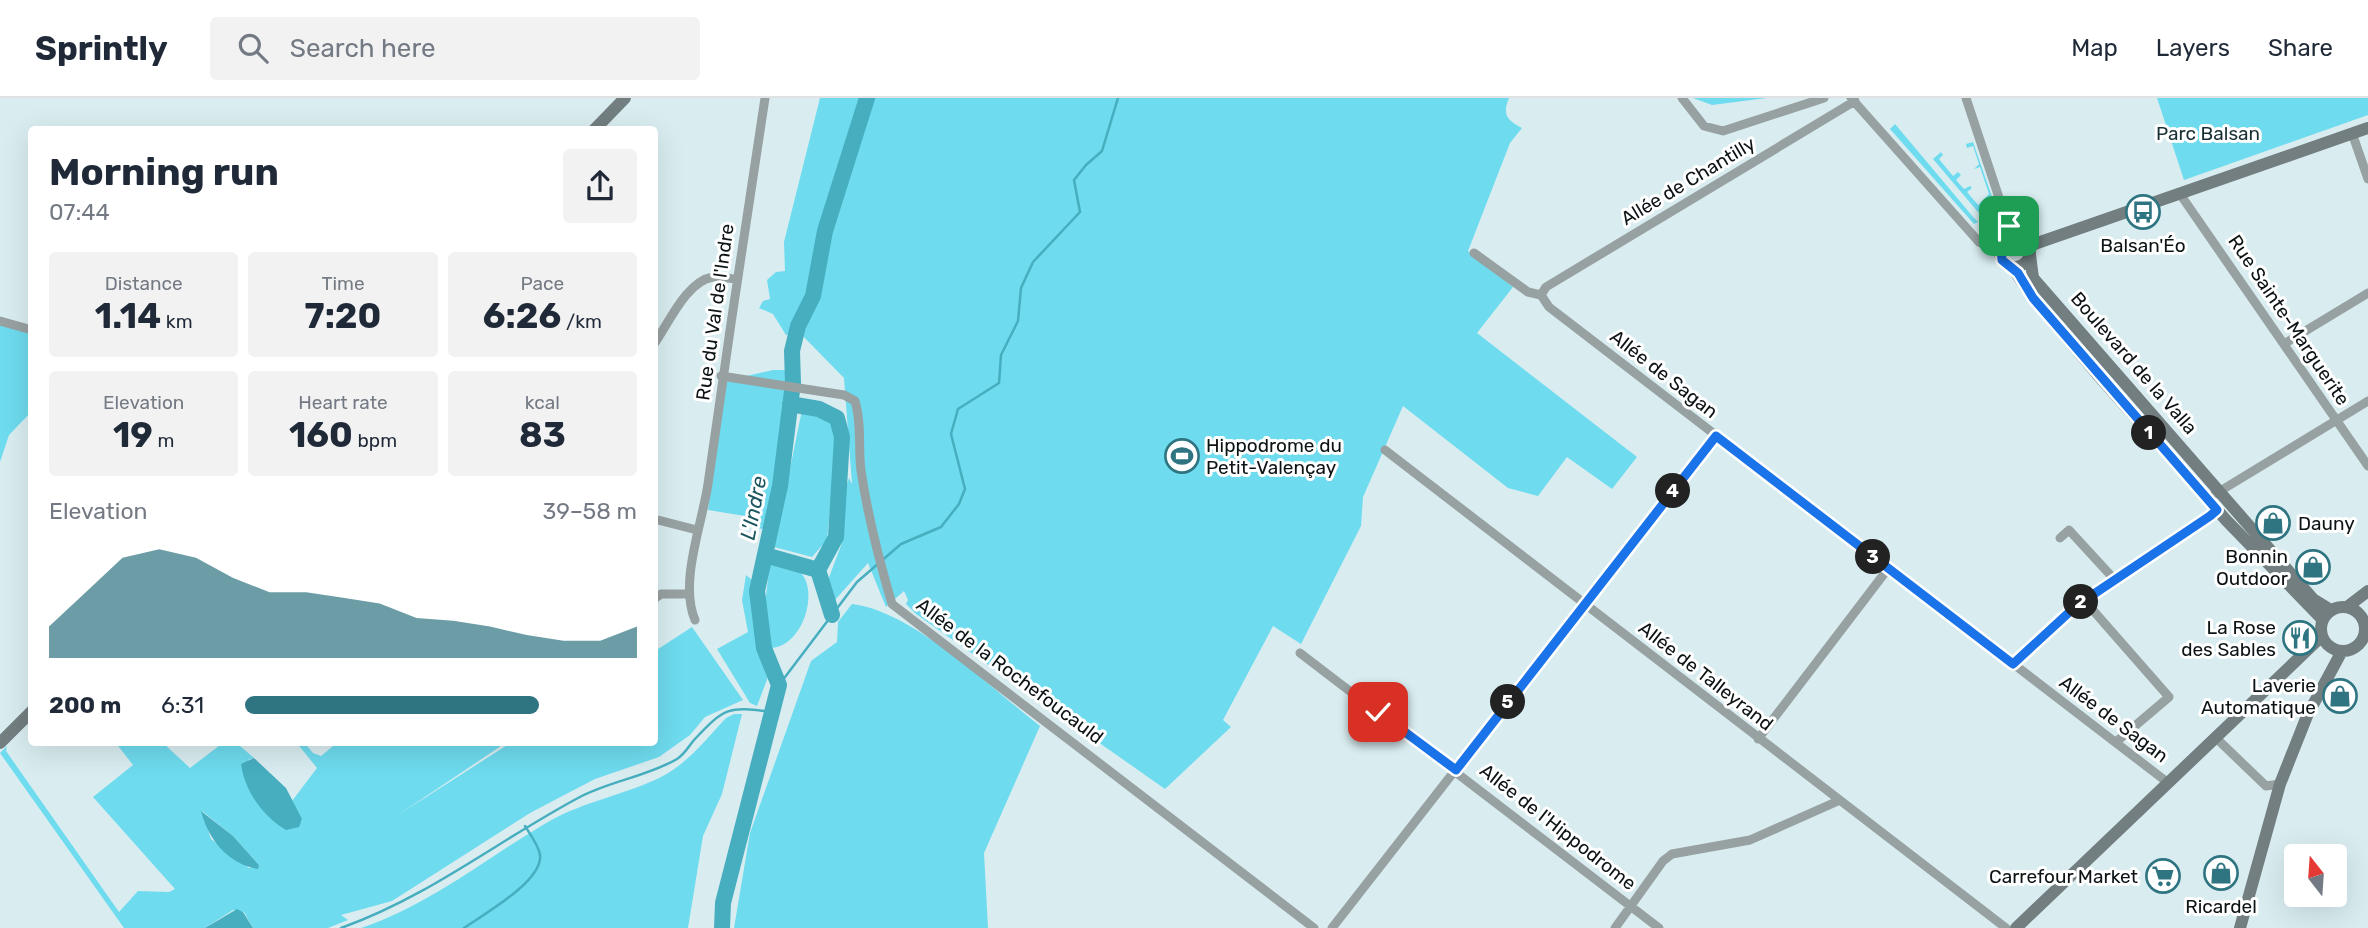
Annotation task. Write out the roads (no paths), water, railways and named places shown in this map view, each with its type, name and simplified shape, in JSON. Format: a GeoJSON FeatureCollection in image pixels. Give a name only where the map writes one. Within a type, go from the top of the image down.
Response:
{"type":"FeatureCollection","features":[{"type":"Feature","properties":{"kind":"main road"},"geometry":{"type":"LineString","coordinates":[[598,126],[625,98]]}},
{"type":"Feature","properties":{"kind":"main road"},"geometry":{"type":"LineString","coordinates":[[2029,251],[2022,239],[2012,237],[2004,242],[2000,251],[2002,260],[2012,267],[2021,266],[2029,251],[2368,128]]}},
{"type":"Feature","properties":{"kind":"main road","name":"Boulevard de la Valla"},"geometry":{"type":"LineString","coordinates":[[2029,251],[2033,278],[2327,615]]}},
{"type":"Feature","properties":{"kind":"main road","name":"Boulevard de la Valla"},"geometry":{"type":"LineString","coordinates":[[2012,267],[2055,325],[2207,499],[2327,615]]}},
{"type":"Feature","properties":{"kind":"main road"},"geometry":{"type":"LineString","coordinates":[[2016,928],[2322,636],[2327,615],[2347,607],[2368,591]]}},
{"type":"Feature","properties":{"kind":"main road"},"geometry":{"type":"LineString","coordinates":[[2240,928],[2280,784],[2307,716],[2342,651],[2364,641],[2366,615],[2347,607]]}},
{"type":"Feature","properties":{"kind":"main road"},"geometry":{"type":"LineString","coordinates":[[2322,636],[2330,646],[2342,651]]}},
{"type":"Feature","properties":{"kind":"main road"},"geometry":{"type":"LineString","coordinates":[[0,743],[28,715]]}},
{"type":"Feature","properties":{"kind":"street","name":"Rue du Val de l'Indre"},"geometry":{"type":"LineString","coordinates":[[695,620],[689,605],[689,594],[697,530],[707,490],[720,376],[765,98]]}},
{"type":"Feature","properties":{"kind":"street"},"geometry":{"type":"LineString","coordinates":[[1682,98],[1704,126],[1723,131],[1824,98]]}},
{"type":"Feature","properties":{"kind":"street"},"geometry":{"type":"LineString","coordinates":[[1966,98],[2012,237]]}},
{"type":"Feature","properties":{"kind":"street"},"geometry":{"type":"LineString","coordinates":[[1853,100],[1979,243],[2000,251]]}},
{"type":"Feature","properties":{"kind":"street","name":"Allée de Chantilly"},"geometry":{"type":"LineString","coordinates":[[1541,295],[1546,287],[1853,100]]}},
{"type":"Feature","properties":{"kind":"street"},"geometry":{"type":"LineString","coordinates":[[2352,133],[2368,179]]}},
{"type":"Feature","properties":{"kind":"street","name":"Rue Sainte-Marguerite"},"geometry":{"type":"LineString","coordinates":[[2180,194],[2368,466]]}},
{"type":"Feature","properties":{"kind":"street","name":"Allée de Sagan"},"geometry":{"type":"LineString","coordinates":[[1474,253],[1528,292],[1541,295],[1549,307],[1887,570],[2167,782]]}},
{"type":"Feature","properties":{"kind":"street"},"geometry":{"type":"LineString","coordinates":[[658,337],[673,311],[702,282],[713,277],[736,279]]}},
{"type":"Feature","properties":{"kind":"street"},"geometry":{"type":"LineString","coordinates":[[2284,344],[2368,293]]}},
{"type":"Feature","properties":{"kind":"street"},"geometry":{"type":"LineString","coordinates":[[0,321],[28,329]]}},
{"type":"Feature","properties":{"kind":"street","name":"Allée de la Rochefoucauld"},"geometry":{"type":"LineString","coordinates":[[720,376],[844,395],[855,401],[859,414],[860,461],[869,527],[892,604],[1314,928]]}},
{"type":"Feature","properties":{"kind":"street"},"geometry":{"type":"LineString","coordinates":[[2207,499],[2368,401]]}},
{"type":"Feature","properties":{"kind":"street"},"geometry":{"type":"LineString","coordinates":[[1332,928],[1716,436]]}},
{"type":"Feature","properties":{"kind":"street","name":"Allée de Talleyrand"},"geometry":{"type":"LineString","coordinates":[[1385,450],[2006,928]]}},
{"type":"Feature","properties":{"kind":"street"},"geometry":{"type":"LineString","coordinates":[[2013,664],[2084,600],[2217,510]]}},
{"type":"Feature","properties":{"kind":"street"},"geometry":{"type":"LineString","coordinates":[[658,520],[697,530]]}},
{"type":"Feature","properties":{"kind":"street"},"geometry":{"type":"LineString","coordinates":[[2060,538],[2069,530],[2114,579]]}},
{"type":"Feature","properties":{"kind":"street"},"geometry":{"type":"LineString","coordinates":[[1758,739],[1887,570]]}},
{"type":"Feature","properties":{"kind":"street"},"geometry":{"type":"LineString","coordinates":[[658,596],[662,594],[689,594]]}},
{"type":"Feature","properties":{"kind":"street"},"geometry":{"type":"LineString","coordinates":[[2084,600],[2169,696],[2116,742]]}},
{"type":"Feature","properties":{"kind":"street","name":"Allée de l'Hippodrome"},"geometry":{"type":"LineString","coordinates":[[1300,653],[1659,928]]}},
{"type":"Feature","properties":{"kind":"street"},"geometry":{"type":"LineString","coordinates":[[2215,737],[2266,786],[2280,784]]}},
{"type":"Feature","properties":{"kind":"street"},"geometry":{"type":"LineString","coordinates":[[1615,928],[1663,861],[1672,854],[1750,840],[1838,801]]}},
{"type":"Feature","properties":{"kind":"waterway","name":"L'Indre"},"geometry":{"type":"LineString","coordinates":[[722,928],[723,903],[779,685],[764,648],[757,591],[780,486],[793,383],[792,351],[798,326],[813,296],[825,231],[867,98]]}},
{"type":"Feature","properties":{"kind":"waterway"},"geometry":{"type":"LineString","coordinates":[[779,685],[857,582],[901,544],[941,527],[959,504],[965,489],[951,434],[958,409],[999,383],[1001,355],[1018,321],[1021,288],[1033,262],[1080,212],[1074,180],[1102,151],[1118,98]]}},
{"type":"Feature","properties":{"kind":"waterway"},"geometry":{"type":"LineString","coordinates":[[790,404],[819,409],[837,418],[842,437],[836,537],[818,570],[832,615]]}},
{"type":"Feature","properties":{"kind":"waterway"},"geometry":{"type":"LineString","coordinates":[[765,555],[818,570]]}},
{"type":"Feature","properties":{"kind":"waterway"},"geometry":{"type":"LineString","coordinates":[[341,928],[433,885],[578,798],[677,759],[704,729],[728,711],[746,709],[772,712]]}},
{"type":"Feature","properties":{"kind":"waterway"},"geometry":{"type":"LineString","coordinates":[[464,928],[523,886],[538,865],[539,851],[525,826]]}},
{"type":"Feature","properties":{"kind":"place","name":"Balsan'Éo"},"geometry":{"type":"Point","coordinates":[2143,212]}},
{"type":"Feature","properties":{"kind":"place","name":"Hippodrome du Petit-Valençay"},"geometry":{"type":"Point","coordinates":[1182,456]}},
{"type":"Feature","properties":{"kind":"place","name":"Dauny"},"geometry":{"type":"Point","coordinates":[2273,523]}},
{"type":"Feature","properties":{"kind":"place","name":"Bonnin Outdoor"},"geometry":{"type":"Point","coordinates":[2313,567]}},
{"type":"Feature","properties":{"kind":"place","name":"La Rose des Sables"},"geometry":{"type":"Point","coordinates":[2300,638]}},
{"type":"Feature","properties":{"kind":"place","name":"Laverie Automatique"},"geometry":{"type":"Point","coordinates":[2340,696]}},
{"type":"Feature","properties":{"kind":"place","name":"Ricardel"},"geometry":{"type":"Point","coordinates":[2221,873]}},
{"type":"Feature","properties":{"kind":"place","name":"Carrefour Market"},"geometry":{"type":"Point","coordinates":[2163,876]}},
{"type":"Feature","properties":{"kind":"park label","name":"Parc Balsan"},"geometry":{"type":"Point","coordinates":[2208,133]}}]}
